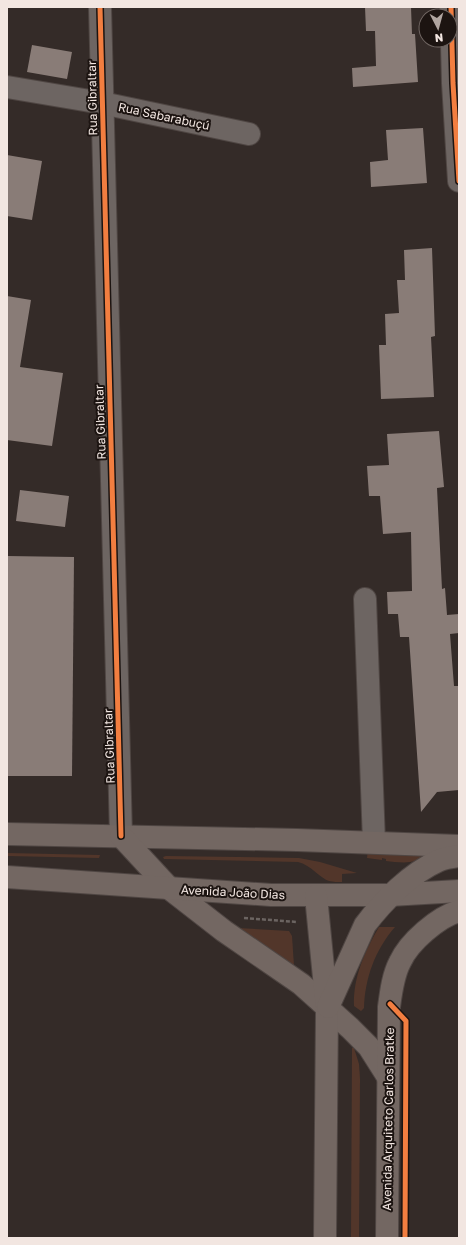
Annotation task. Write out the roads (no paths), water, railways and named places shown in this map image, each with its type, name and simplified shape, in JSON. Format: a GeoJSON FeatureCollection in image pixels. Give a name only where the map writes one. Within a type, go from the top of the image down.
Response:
{"type":"FeatureCollection","features":[{"type":"Feature","properties":{"kind":"main road"},"geometry":{"type":"LineString","coordinates":[[7,834],[374,842],[459,846]]}},
{"type":"Feature","properties":{"kind":"main road"},"geometry":{"type":"LineString","coordinates":[[121,836],[170,889],[213,924],[301,984],[369,1047],[388,1077]]}},
{"type":"Feature","properties":{"kind":"main road"},"geometry":{"type":"LineString","coordinates":[[327,1008],[365,924],[390,895],[438,860],[459,856]]}},
{"type":"Feature","properties":{"kind":"main road","name":"Avenida João Dias"},"geometry":{"type":"LineString","coordinates":[[7,878],[170,889],[316,896],[390,895],[459,890]]}},
{"type":"Feature","properties":{"kind":"main road"},"geometry":{"type":"LineString","coordinates":[[316,896],[327,1008],[325,1238]]}},
{"type":"Feature","properties":{"kind":"main road","name":"Avenida Arquiteto Carlos Bratke"},"geometry":{"type":"LineString","coordinates":[[386,1238],[389,1007],[393,984],[400,961],[423,932],[459,911]]}},
{"type":"Feature","properties":{"kind":"street","name":"Rua Gibraltar"},"geometry":{"type":"LineString","coordinates":[[100,7],[121,836]]}},
{"type":"Feature","properties":{"kind":"street"},"geometry":{"type":"LineString","coordinates":[[451,7],[453,83],[459,181]]}},
{"type":"Feature","properties":{"kind":"street","name":"Rua Sabarabuçú"},"geometry":{"type":"LineString","coordinates":[[7,87],[102,103],[249,134]]}},
{"type":"Feature","properties":{"kind":"street"},"geometry":{"type":"LineString","coordinates":[[365,599],[374,842]]}}]}
